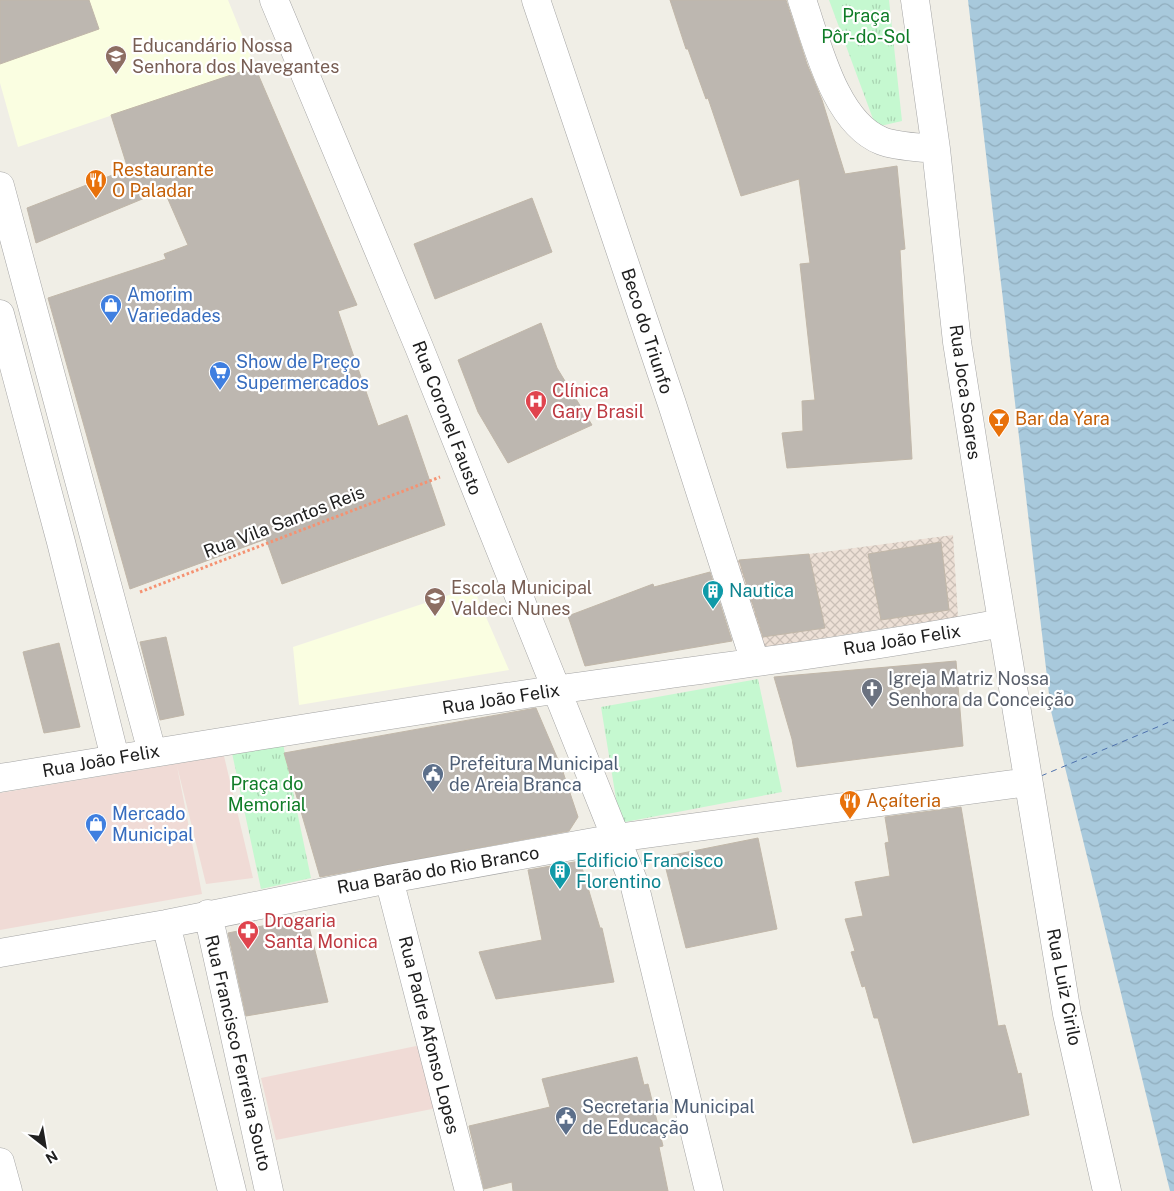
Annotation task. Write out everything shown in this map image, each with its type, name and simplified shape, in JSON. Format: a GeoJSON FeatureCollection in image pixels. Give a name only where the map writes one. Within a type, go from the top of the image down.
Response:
{"type":"FeatureCollection","features":[{"type":"Feature","properties":{"kind":"street","name":"Rua Coronel Fausto"},"geometry":{"type":"LineString","coordinates":[[274,0],[419,347],[634,883],[709,1191]]}},
{"type":"Feature","properties":{"kind":"street","name":"Beco do Triunfo"},"geometry":{"type":"LineString","coordinates":[[536,0],[672,404],[755,662]]}},
{"type":"Feature","properties":{"kind":"street"},"geometry":{"type":"LineString","coordinates":[[802,0],[836,93],[848,112],[870,134],[882,141],[936,149]]}},
{"type":"Feature","properties":{"kind":"street","name":"Rua Joca Soares"},"geometry":{"type":"LineString","coordinates":[[915,0],[936,149],[957,342],[1028,782]]}},
{"type":"Feature","properties":{"kind":"street"},"geometry":{"type":"LineString","coordinates":[[0,186],[152,752]]}},
{"type":"Feature","properties":{"kind":"street"},"geometry":{"type":"LineString","coordinates":[[0,314],[61,542],[115,758]]}},
{"type":"Feature","properties":{"kind":"street"},"geometry":{"type":"LineString","coordinates":[[12,356],[42,347]]}},
{"type":"Feature","properties":{"kind":"street"},"geometry":{"type":"LineString","coordinates":[[41,467],[73,459]]}},
{"type":"Feature","properties":{"kind":"street"},"geometry":{"type":"LineString","coordinates":[[61,542],[92,533]]}},
{"type":"Feature","properties":{"kind":"street","name":"Rua João Felix"},"geometry":{"type":"LineString","coordinates":[[0,778],[152,752],[555,690],[929,637],[1002,623]]}},
{"type":"Feature","properties":{"kind":"street","name":"Rua Barão do Rio Branco"},"geometry":{"type":"LineString","coordinates":[[0,953],[166,924],[389,879],[616,838],[1028,782]]}},
{"type":"Feature","properties":{"kind":"street","name":"Rua Luiz Cirilo"},"geometry":{"type":"LineString","coordinates":[[1028,782],[1067,1014],[1107,1191]]}},
{"type":"Feature","properties":{"kind":"street","name":"Rua Padre Afonso Lopes"},"geometry":{"type":"LineString","coordinates":[[389,879],[469,1191]]}},
{"type":"Feature","properties":{"kind":"street","name":"Rua Francisco Ferreira Souto"},"geometry":{"type":"LineString","coordinates":[[208,914],[269,1191]]}},
{"type":"Feature","properties":{"kind":"street"},"geometry":{"type":"LineString","coordinates":[[166,924],[232,1191]]}},
{"type":"Feature","properties":{"kind":"street"},"geometry":{"type":"LineString","coordinates":[[0,1162],[8,1191]]}},
{"type":"Feature","properties":{"kind":"path","name":"Rua Vila Santos Reis"},"geometry":{"type":"LineString","coordinates":[[112,602],[466,467]]}},
{"type":"Feature","properties":{"kind":"shaded area","name":"Educandário Nossa Senhora dos Navegantes"},"geometry":{"type":"Polygon","coordinates":[[[89,0],[228,0],[255,67],[18,147],[0,83],[0,64],[99,29],[89,0]]]}},
{"type":"Feature","properties":{"kind":"shaded area"},"geometry":{"type":"Polygon","coordinates":[[[953,535],[958,617],[753,649],[733,561],[809,554],[953,535]]]}},
{"type":"Feature","properties":{"kind":"shaded area","name":"Escola Municipal Valdeci Nunes"},"geometry":{"type":"Polygon","coordinates":[[[473,587],[509,670],[299,705],[293,647],[473,587]]]}},
{"type":"Feature","properties":{"kind":"shaded area","name":"Mercado Municipal"},"geometry":{"type":"Polygon","coordinates":[[[224,756],[253,878],[206,884],[177,766],[202,894],[0,930],[0,793],[224,756]]]}},
{"type":"Feature","properties":{"kind":"shaded area"},"geometry":{"type":"Polygon","coordinates":[[[421,1045],[437,1108],[276,1140],[261,1078],[421,1045]]]}},
{"type":"Feature","properties":{"kind":"green space","name":"Praça Pôr-do-Sol"},"geometry":{"type":"Polygon","coordinates":[[[829,0],[889,0],[902,121],[876,127],[829,0]]]}},
{"type":"Feature","properties":{"kind":"green space"},"geometry":{"type":"Polygon","coordinates":[[[758,679],[782,792],[620,823],[601,707],[758,679]]]}},
{"type":"Feature","properties":{"kind":"green space","name":"Praça do Memorial"},"geometry":{"type":"Polygon","coordinates":[[[283,744],[311,878],[261,889],[232,753],[283,744]]]}},
{"type":"Feature","properties":{"kind":"water"},"geometry":{"type":"Polygon","coordinates":[[[968,0],[1174,0],[1174,1191],[1170,1191],[1051,711],[968,0]]]}},
{"type":"Feature","properties":{"kind":"building"},"geometry":{"type":"Polygon","coordinates":[[[0,0],[89,0],[99,29],[0,64],[0,0]]]}},
{"type":"Feature","properties":{"kind":"building"},"geometry":{"type":"Polygon","coordinates":[[[670,0],[786,0],[807,64],[822,100],[845,174],[897,166],[905,249],[900,250],[912,459],[787,468],[782,433],[803,431],[802,401],[815,400],[800,264],[810,263],[799,179],[741,196],[708,98],[706,99],[688,49],[686,49],[670,0]]]}},
{"type":"Feature","properties":{"kind":"building"},"geometry":{"type":"Polygon","coordinates":[[[255,67],[357,305],[338,311],[378,426],[407,415],[445,525],[282,584],[266,539],[130,589],[48,298],[166,259],[164,254],[188,245],[164,190],[36,243],[27,208],[128,169],[111,115],[255,67]]]}},
{"type":"Feature","properties":{"kind":"building"},"geometry":{"type":"Polygon","coordinates":[[[532,198],[552,252],[435,299],[414,244],[532,198]]]}},
{"type":"Feature","properties":{"kind":"building"},"geometry":{"type":"Polygon","coordinates":[[[541,323],[557,368],[592,425],[508,463],[478,412],[458,360],[541,323]]]}},
{"type":"Feature","properties":{"kind":"building"},"geometry":{"type":"Polygon","coordinates":[[[941,542],[949,610],[881,620],[868,554],[941,542]]]}},
{"type":"Feature","properties":{"kind":"building"},"geometry":{"type":"Polygon","coordinates":[[[809,554],[825,628],[763,637],[739,560],[809,554]]]}},
{"type":"Feature","properties":{"kind":"building"},"geometry":{"type":"Polygon","coordinates":[[[710,572],[732,641],[585,666],[568,616],[653,584],[654,587],[710,572]]]}},
{"type":"Feature","properties":{"kind":"building"},"geometry":{"type":"Polygon","coordinates":[[[166,637],[184,715],[160,720],[140,642],[166,637]]]}},
{"type":"Feature","properties":{"kind":"building"},"geometry":{"type":"Polygon","coordinates":[[[59,643],[80,727],[44,733],[23,652],[59,643]]]}},
{"type":"Feature","properties":{"kind":"building","name":"Igreja Matriz Nossa Senhora da Conceição"},"geometry":{"type":"Polygon","coordinates":[[[956,661],[963,746],[797,767],[792,739],[774,677],[956,661]]]}},
{"type":"Feature","properties":{"kind":"building","name":"Prefeitura Municipal de Areia Branca"},"geometry":{"type":"Polygon","coordinates":[[[536,708],[562,769],[578,817],[569,831],[320,877],[284,753],[536,708]]]}},
{"type":"Feature","properties":{"kind":"building"},"geometry":{"type":"Polygon","coordinates":[[[961,807],[998,1026],[1005,1025],[1018,1074],[1021,1073],[1029,1115],[913,1143],[878,1018],[874,1018],[865,986],[862,987],[851,952],[855,951],[845,919],[863,916],[855,882],[890,876],[885,843],[889,842],[885,817],[961,807]]]}},
{"type":"Feature","properties":{"kind":"building"},"geometry":{"type":"Polygon","coordinates":[[[758,838],[777,929],[686,948],[663,857],[758,838]]]}},
{"type":"Feature","properties":{"kind":"building"},"geometry":{"type":"Polygon","coordinates":[[[580,861],[600,928],[602,928],[614,982],[496,999],[479,952],[542,940],[528,870],[580,861]]]}},
{"type":"Feature","properties":{"kind":"building"},"geometry":{"type":"Polygon","coordinates":[[[306,915],[328,1002],[246,1016],[228,933],[277,923],[276,920],[306,915]]]}},
{"type":"Feature","properties":{"kind":"building","name":"Secretaria Municipal de Educação"},"geometry":{"type":"Polygon","coordinates":[[[637,1057],[644,1085],[648,1084],[663,1146],[659,1147],[668,1191],[513,1191],[512,1182],[484,1189],[469,1126],[550,1107],[542,1079],[637,1057]]]}},
{"type":"Feature","properties":{"kind":"ferry route"},"geometry":{"type":"LineString","coordinates":[[1041,776],[1174,720]]}},
{"type":"Feature","properties":{"kind":"place","name":"Educandário Nossa Senhora dos Navegantes"},"geometry":{"type":"Point","coordinates":[116,75]}},
{"type":"Feature","properties":{"kind":"place","name":"Restaurante O Paladar"},"geometry":{"type":"Point","coordinates":[96,199]}},
{"type":"Feature","properties":{"kind":"place","name":"Amorim Variedades"},"geometry":{"type":"Point","coordinates":[111,324]}},
{"type":"Feature","properties":{"kind":"place","name":"Show de Preço Supermercados"},"geometry":{"type":"Point","coordinates":[220,391]}},
{"type":"Feature","properties":{"kind":"place","name":"Clínica Gary Brasil"},"geometry":{"type":"Point","coordinates":[536,420]}},
{"type":"Feature","properties":{"kind":"place","name":"Bar da Yara"},"geometry":{"type":"Point","coordinates":[999,438]}},
{"type":"Feature","properties":{"kind":"place","name":"Nautica"},"geometry":{"type":"Point","coordinates":[713,610]}},
{"type":"Feature","properties":{"kind":"place","name":"Escola Municipal Valdeci Nunes"},"geometry":{"type":"Point","coordinates":[435,617]}},
{"type":"Feature","properties":{"kind":"place","name":"Igreja Matriz Nossa Senhora da Conceição"},"geometry":{"type":"Point","coordinates":[872,708]}},
{"type":"Feature","properties":{"kind":"place","name":"Prefeitura Municipal de Areia Branca"},"geometry":{"type":"Point","coordinates":[433,793]}},
{"type":"Feature","properties":{"kind":"place","name":"Açaíteria"},"geometry":{"type":"Point","coordinates":[850,820]}},
{"type":"Feature","properties":{"kind":"place","name":"Mercado Municipal"},"geometry":{"type":"Point","coordinates":[96,843]}},
{"type":"Feature","properties":{"kind":"place","name":"Edificio Francisco Florentino"},"geometry":{"type":"Point","coordinates":[560,890]}},
{"type":"Feature","properties":{"kind":"place","name":"Drogaria Santa Monica"},"geometry":{"type":"Point","coordinates":[248,950]}},
{"type":"Feature","properties":{"kind":"place","name":"Secretaria Municipal de Educação"},"geometry":{"type":"Point","coordinates":[566,1136]}}]}
